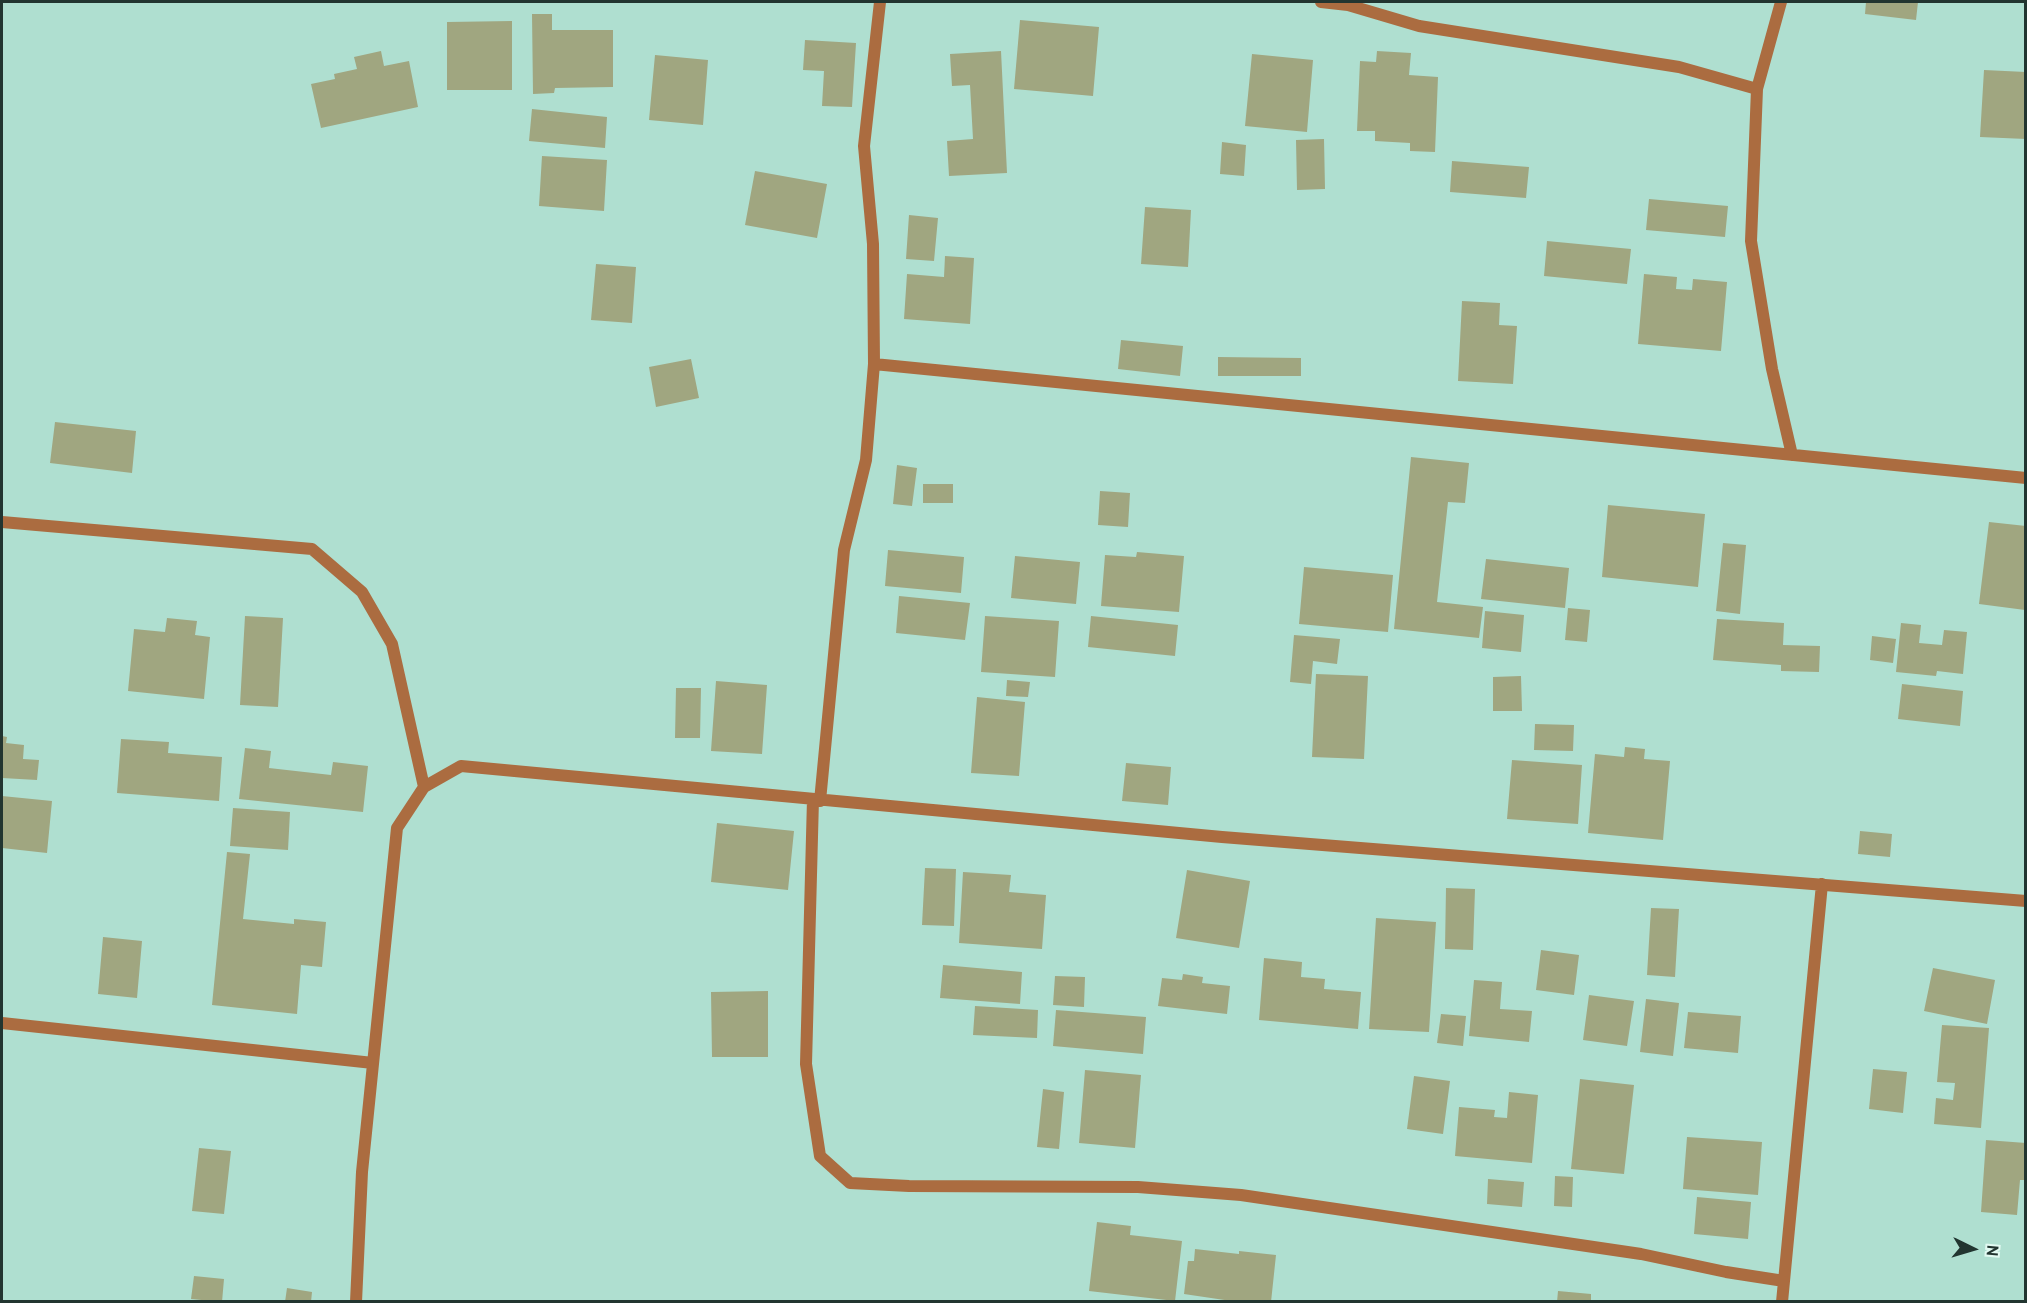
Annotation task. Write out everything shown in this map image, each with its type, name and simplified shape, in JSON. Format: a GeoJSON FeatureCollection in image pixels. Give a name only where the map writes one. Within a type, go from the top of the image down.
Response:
{"type":"FeatureCollection","features":[{"type":"Feature","properties":{"kind":"street"},"geometry":{"type":"LineString","coordinates":[[879,2],[864,146],[873,244],[874,364],[866,460],[844,550],[817,800],[806,1064],[820,1156],[850,1183],[920,1186],[1138,1187],[1241,1195],[1641,1254],[1726,1272],[1784,1281]]}},
{"type":"Feature","properties":{"kind":"street"},"geometry":{"type":"LineString","coordinates":[[1321,2],[1348,5],[1419,26],[1679,68],[1757,89]]}},
{"type":"Feature","properties":{"kind":"street"},"geometry":{"type":"LineString","coordinates":[[1781,2],[1757,89],[1751,241],[1772,369],[1792,455]]}},
{"type":"Feature","properties":{"kind":"street"},"geometry":{"type":"LineString","coordinates":[[874,364],[2025,478]]}},
{"type":"Feature","properties":{"kind":"street"},"geometry":{"type":"LineString","coordinates":[[2,522],[312,549],[362,592],[392,644],[424,787]]}},
{"type":"Feature","properties":{"kind":"street"},"geometry":{"type":"LineString","coordinates":[[356,1302],[362,1172],[397,828],[424,787],[461,766],[1222,837],[2025,901]]}},
{"type":"Feature","properties":{"kind":"street"},"geometry":{"type":"LineString","coordinates":[[1782,1302],[1822,884]]}},
{"type":"Feature","properties":{"kind":"street"},"geometry":{"type":"LineString","coordinates":[[2,1023],[373,1064]]}},
{"type":"Feature","properties":{"kind":"building"},"geometry":{"type":"Polygon","coordinates":[[[1866,2],[1918,2],[1916,20],[1865,14],[1866,2]]]}},
{"type":"Feature","properties":{"kind":"building"},"geometry":{"type":"Polygon","coordinates":[[[532,14],[552,14],[552,30],[613,30],[613,87],[555,88],[554,93],[533,94],[532,14]]]}},
{"type":"Feature","properties":{"kind":"building"},"geometry":{"type":"Polygon","coordinates":[[[1020,20],[1099,27],[1093,96],[1014,89],[1020,20]]]}},
{"type":"Feature","properties":{"kind":"building"},"geometry":{"type":"Polygon","coordinates":[[[512,21],[512,90],[447,90],[447,22],[512,21]]]}},
{"type":"Feature","properties":{"kind":"building"},"geometry":{"type":"Polygon","coordinates":[[[805,40],[856,43],[852,107],[822,106],[824,71],[803,70],[805,40]]]}},
{"type":"Feature","properties":{"kind":"building"},"geometry":{"type":"Polygon","coordinates":[[[381,51],[384,66],[409,61],[418,107],[321,128],[311,84],[335,79],[334,74],[357,69],[354,57],[381,51]]]}},
{"type":"Feature","properties":{"kind":"building"},"geometry":{"type":"Polygon","coordinates":[[[1001,51],[1007,173],[949,176],[947,141],[973,139],[970,85],[952,86],[950,54],[1001,51]]]}},
{"type":"Feature","properties":{"kind":"building"},"geometry":{"type":"Polygon","coordinates":[[[1377,51],[1411,53],[1409,75],[1438,77],[1435,152],[1410,151],[1410,143],[1375,141],[1375,131],[1357,131],[1360,61],[1376,62],[1377,51]]]}},
{"type":"Feature","properties":{"kind":"building"},"geometry":{"type":"Polygon","coordinates":[[[1252,54],[1313,60],[1307,132],[1245,126],[1252,54]]]}},
{"type":"Feature","properties":{"kind":"building"},"geometry":{"type":"Polygon","coordinates":[[[655,55],[708,60],[703,125],[649,120],[655,55]]]}},
{"type":"Feature","properties":{"kind":"building"},"geometry":{"type":"Polygon","coordinates":[[[1984,70],[2026,72],[2026,139],[1980,137],[1984,70]]]}},
{"type":"Feature","properties":{"kind":"building"},"geometry":{"type":"Polygon","coordinates":[[[532,109],[607,117],[605,148],[529,141],[532,109]]]}},
{"type":"Feature","properties":{"kind":"building"},"geometry":{"type":"Polygon","coordinates":[[[1324,139],[1325,189],[1297,190],[1296,140],[1324,139]]]}},
{"type":"Feature","properties":{"kind":"building"},"geometry":{"type":"Polygon","coordinates":[[[1222,142],[1246,145],[1244,176],[1220,174],[1222,142]]]}},
{"type":"Feature","properties":{"kind":"building"},"geometry":{"type":"Polygon","coordinates":[[[542,156],[607,160],[604,211],[539,206],[542,156]]]}},
{"type":"Feature","properties":{"kind":"building"},"geometry":{"type":"Polygon","coordinates":[[[1452,161],[1529,167],[1526,198],[1450,192],[1452,161]]]}},
{"type":"Feature","properties":{"kind":"building"},"geometry":{"type":"Polygon","coordinates":[[[755,171],[827,184],[817,238],[745,225],[755,171]]]}},
{"type":"Feature","properties":{"kind":"building"},"geometry":{"type":"Polygon","coordinates":[[[1649,199],[1728,206],[1725,237],[1646,230],[1649,199]]]}},
{"type":"Feature","properties":{"kind":"building"},"geometry":{"type":"Polygon","coordinates":[[[1145,207],[1191,210],[1188,267],[1141,264],[1145,207]]]}},
{"type":"Feature","properties":{"kind":"building"},"geometry":{"type":"Polygon","coordinates":[[[909,215],[938,218],[934,261],[906,259],[909,215]]]}},
{"type":"Feature","properties":{"kind":"building"},"geometry":{"type":"Polygon","coordinates":[[[1547,241],[1631,249],[1627,284],[1544,276],[1547,241]]]}},
{"type":"Feature","properties":{"kind":"building"},"geometry":{"type":"Polygon","coordinates":[[[945,256],[974,258],[970,324],[904,319],[907,274],[944,277],[945,256]]]}},
{"type":"Feature","properties":{"kind":"building"},"geometry":{"type":"Polygon","coordinates":[[[596,264],[636,267],[632,323],[591,320],[596,264]]]}},
{"type":"Feature","properties":{"kind":"building"},"geometry":{"type":"Polygon","coordinates":[[[1644,274],[1677,277],[1676,289],[1692,290],[1693,279],[1727,282],[1721,351],[1638,344],[1644,274]]]}},
{"type":"Feature","properties":{"kind":"building"},"geometry":{"type":"Polygon","coordinates":[[[1462,301],[1500,303],[1499,325],[1517,326],[1513,384],[1458,381],[1462,301]]]}},
{"type":"Feature","properties":{"kind":"building"},"geometry":{"type":"Polygon","coordinates":[[[1121,340],[1183,346],[1180,376],[1118,369],[1121,340]]]}},
{"type":"Feature","properties":{"kind":"building"},"geometry":{"type":"Polygon","coordinates":[[[1218,357],[1301,358],[1301,376],[1218,376],[1218,357]]]}},
{"type":"Feature","properties":{"kind":"building"},"geometry":{"type":"Polygon","coordinates":[[[691,359],[699,398],[656,407],[649,367],[691,359]]]}},
{"type":"Feature","properties":{"kind":"building"},"geometry":{"type":"Polygon","coordinates":[[[55,422],[136,431],[132,473],[50,463],[55,422]]]}},
{"type":"Feature","properties":{"kind":"building"},"geometry":{"type":"Polygon","coordinates":[[[1411,457],[1469,463],[1465,503],[1448,502],[1437,602],[1483,607],[1479,638],[1394,629],[1411,457]]]}},
{"type":"Feature","properties":{"kind":"building"},"geometry":{"type":"Polygon","coordinates":[[[897,465],[917,468],[912,506],[893,504],[897,465]]]}},
{"type":"Feature","properties":{"kind":"building"},"geometry":{"type":"Polygon","coordinates":[[[923,484],[953,484],[953,503],[923,503],[923,484]]]}},
{"type":"Feature","properties":{"kind":"building"},"geometry":{"type":"Polygon","coordinates":[[[1100,491],[1130,493],[1128,527],[1098,525],[1100,491]]]}},
{"type":"Feature","properties":{"kind":"building"},"geometry":{"type":"Polygon","coordinates":[[[1608,505],[1705,514],[1698,587],[1602,577],[1608,505]]]}},
{"type":"Feature","properties":{"kind":"building"},"geometry":{"type":"Polygon","coordinates":[[[1989,522],[2026,526],[2025,610],[1979,604],[1989,522]]]}},
{"type":"Feature","properties":{"kind":"building"},"geometry":{"type":"Polygon","coordinates":[[[1723,543],[1746,545],[1740,614],[1716,611],[1723,543]]]}},
{"type":"Feature","properties":{"kind":"building"},"geometry":{"type":"Polygon","coordinates":[[[888,550],[964,557],[961,593],[885,586],[888,550]]]}},
{"type":"Feature","properties":{"kind":"building"},"geometry":{"type":"Polygon","coordinates":[[[1137,552],[1184,556],[1179,612],[1101,606],[1105,555],[1136,557],[1137,552]]]}},
{"type":"Feature","properties":{"kind":"building"},"geometry":{"type":"Polygon","coordinates":[[[1015,556],[1080,562],[1076,604],[1011,598],[1015,556]]]}},
{"type":"Feature","properties":{"kind":"building"},"geometry":{"type":"Polygon","coordinates":[[[1486,559],[1569,568],[1565,608],[1481,599],[1486,559]]]}},
{"type":"Feature","properties":{"kind":"building"},"geometry":{"type":"Polygon","coordinates":[[[1304,567],[1393,575],[1388,632],[1299,624],[1304,567]]]}},
{"type":"Feature","properties":{"kind":"building"},"geometry":{"type":"Polygon","coordinates":[[[899,596],[970,603],[965,640],[896,633],[899,596]]]}},
{"type":"Feature","properties":{"kind":"building"},"geometry":{"type":"Polygon","coordinates":[[[1568,608],[1590,610],[1587,642],[1565,640],[1568,608]]]}},
{"type":"Feature","properties":{"kind":"building"},"geometry":{"type":"Polygon","coordinates":[[[1485,611],[1524,615],[1521,652],[1482,648],[1485,611]]]}},
{"type":"Feature","properties":{"kind":"building"},"geometry":{"type":"Polygon","coordinates":[[[245,616],[283,618],[278,707],[240,705],[245,616]]]}},
{"type":"Feature","properties":{"kind":"building"},"geometry":{"type":"Polygon","coordinates":[[[985,616],[1059,621],[1055,677],[981,672],[985,616]]]}},
{"type":"Feature","properties":{"kind":"building"},"geometry":{"type":"Polygon","coordinates":[[[1091,616],[1178,625],[1175,656],[1088,647],[1091,616]]]}},
{"type":"Feature","properties":{"kind":"building"},"geometry":{"type":"Polygon","coordinates":[[[167,618],[197,621],[195,635],[210,637],[204,699],[128,691],[134,629],[165,632],[167,618]]]}},
{"type":"Feature","properties":{"kind":"building"},"geometry":{"type":"Polygon","coordinates":[[[1717,619],[1784,623],[1783,645],[1820,646],[1819,672],[1781,671],[1781,665],[1713,660],[1717,619]]]}},
{"type":"Feature","properties":{"kind":"building"},"geometry":{"type":"Polygon","coordinates":[[[1901,623],[1921,625],[1919,643],[1942,645],[1944,630],[1967,632],[1963,674],[1937,671],[1936,676],[1896,672],[1901,623]]]}},
{"type":"Feature","properties":{"kind":"building"},"geometry":{"type":"Polygon","coordinates":[[[1294,635],[1340,639],[1337,664],[1313,661],[1311,684],[1290,682],[1294,635]]]}},
{"type":"Feature","properties":{"kind":"building"},"geometry":{"type":"Polygon","coordinates":[[[1872,636],[1896,639],[1893,663],[1870,660],[1872,636]]]}},
{"type":"Feature","properties":{"kind":"building"},"geometry":{"type":"Polygon","coordinates":[[[1316,674],[1368,676],[1364,759],[1312,757],[1316,674]]]}},
{"type":"Feature","properties":{"kind":"building"},"geometry":{"type":"Polygon","coordinates":[[[1521,676],[1522,711],[1493,711],[1493,677],[1521,676]]]}},
{"type":"Feature","properties":{"kind":"building"},"geometry":{"type":"Polygon","coordinates":[[[1007,680],[1030,682],[1028,697],[1006,696],[1007,680]]]}},
{"type":"Feature","properties":{"kind":"building"},"geometry":{"type":"Polygon","coordinates":[[[716,681],[767,685],[762,754],[711,751],[716,681]]]}},
{"type":"Feature","properties":{"kind":"building"},"geometry":{"type":"Polygon","coordinates":[[[1902,684],[1963,691],[1960,726],[1898,719],[1902,684]]]}},
{"type":"Feature","properties":{"kind":"building"},"geometry":{"type":"Polygon","coordinates":[[[676,688],[701,688],[700,738],[675,738],[676,688]]]}},
{"type":"Feature","properties":{"kind":"building"},"geometry":{"type":"Polygon","coordinates":[[[977,697],[1025,702],[1019,776],[971,773],[977,697]]]}},
{"type":"Feature","properties":{"kind":"building"},"geometry":{"type":"Polygon","coordinates":[[[1535,724],[1574,725],[1573,751],[1534,750],[1535,724]]]}},
{"type":"Feature","properties":{"kind":"building"},"geometry":{"type":"Polygon","coordinates":[[[2,736],[7,737],[6,743],[24,745],[23,759],[39,760],[37,780],[2,778],[2,736]]]}},
{"type":"Feature","properties":{"kind":"building"},"geometry":{"type":"Polygon","coordinates":[[[121,739],[169,742],[168,753],[222,757],[219,801],[117,793],[121,739]]]}},
{"type":"Feature","properties":{"kind":"building"},"geometry":{"type":"Polygon","coordinates":[[[1625,747],[1645,749],[1644,759],[1670,761],[1663,840],[1588,833],[1595,754],[1624,757],[1625,747]]]}},
{"type":"Feature","properties":{"kind":"building"},"geometry":{"type":"Polygon","coordinates":[[[245,748],[271,751],[269,768],[331,775],[333,762],[368,766],[363,812],[239,799],[245,748]]]}},
{"type":"Feature","properties":{"kind":"building"},"geometry":{"type":"Polygon","coordinates":[[[1512,760],[1582,765],[1578,824],[1507,819],[1512,760]]]}},
{"type":"Feature","properties":{"kind":"building"},"geometry":{"type":"Polygon","coordinates":[[[1126,763],[1171,767],[1168,805],[1122,801],[1126,763]]]}},
{"type":"Feature","properties":{"kind":"building"},"geometry":{"type":"Polygon","coordinates":[[[2,796],[52,801],[47,853],[2,848],[2,796]]]}},
{"type":"Feature","properties":{"kind":"building"},"geometry":{"type":"Polygon","coordinates":[[[233,808],[290,812],[288,850],[230,846],[233,808]]]}},
{"type":"Feature","properties":{"kind":"building"},"geometry":{"type":"Polygon","coordinates":[[[717,823],[794,831],[788,890],[711,882],[717,823]]]}},
{"type":"Feature","properties":{"kind":"building"},"geometry":{"type":"Polygon","coordinates":[[[1860,831],[1892,834],[1890,857],[1858,854],[1860,831]]]}},
{"type":"Feature","properties":{"kind":"building"},"geometry":{"type":"Polygon","coordinates":[[[227,852],[250,854],[243,919],[294,924],[294,919],[326,922],[322,967],[301,965],[297,1014],[212,1005],[227,852]]]}},
{"type":"Feature","properties":{"kind":"building"},"geometry":{"type":"Polygon","coordinates":[[[925,868],[956,869],[954,926],[922,925],[925,868]]]}},
{"type":"Feature","properties":{"kind":"building"},"geometry":{"type":"Polygon","coordinates":[[[1187,870],[1250,881],[1239,948],[1176,938],[1187,870]]]}},
{"type":"Feature","properties":{"kind":"building"},"geometry":{"type":"Polygon","coordinates":[[[963,872],[1011,875],[1009,892],[1046,895],[1042,949],[959,943],[963,872]]]}},
{"type":"Feature","properties":{"kind":"building"},"geometry":{"type":"Polygon","coordinates":[[[1446,888],[1475,889],[1473,950],[1445,949],[1446,888]]]}},
{"type":"Feature","properties":{"kind":"building"},"geometry":{"type":"Polygon","coordinates":[[[1651,908],[1679,909],[1675,977],[1647,975],[1651,908]]]}},
{"type":"Feature","properties":{"kind":"building"},"geometry":{"type":"Polygon","coordinates":[[[1376,918],[1436,922],[1429,1032],[1369,1029],[1376,918]]]}},
{"type":"Feature","properties":{"kind":"building"},"geometry":{"type":"Polygon","coordinates":[[[103,937],[142,941],[137,998],[98,994],[103,937]]]}},
{"type":"Feature","properties":{"kind":"building"},"geometry":{"type":"Polygon","coordinates":[[[1541,950],[1579,955],[1574,995],[1536,990],[1541,950]]]}},
{"type":"Feature","properties":{"kind":"building"},"geometry":{"type":"Polygon","coordinates":[[[1264,958],[1302,962],[1301,977],[1325,979],[1324,989],[1361,992],[1358,1029],[1259,1020],[1264,958]]]}},
{"type":"Feature","properties":{"kind":"building"},"geometry":{"type":"Polygon","coordinates":[[[943,965],[1022,972],[1020,1004],[940,998],[943,965]]]}},
{"type":"Feature","properties":{"kind":"building"},"geometry":{"type":"Polygon","coordinates":[[[1933,968],[1995,980],[1987,1024],[1924,1011],[1933,968]]]}},
{"type":"Feature","properties":{"kind":"building"},"geometry":{"type":"Polygon","coordinates":[[[1183,974],[1203,977],[1202,983],[1230,986],[1227,1014],[1158,1006],[1162,978],[1182,980],[1183,974]]]}},
{"type":"Feature","properties":{"kind":"building"},"geometry":{"type":"Polygon","coordinates":[[[1055,976],[1085,977],[1084,1007],[1053,1005],[1055,976]]]}},
{"type":"Feature","properties":{"kind":"building"},"geometry":{"type":"Polygon","coordinates":[[[1474,980],[1502,982],[1500,1009],[1532,1011],[1529,1042],[1469,1036],[1474,980]]]}},
{"type":"Feature","properties":{"kind":"building"},"geometry":{"type":"Polygon","coordinates":[[[768,991],[768,1057],[712,1057],[711,992],[768,991]]]}},
{"type":"Feature","properties":{"kind":"building"},"geometry":{"type":"Polygon","coordinates":[[[1589,995],[1634,1001],[1627,1046],[1583,1040],[1589,995]]]}},
{"type":"Feature","properties":{"kind":"building"},"geometry":{"type":"Polygon","coordinates":[[[1646,999],[1679,1003],[1673,1056],[1640,1052],[1646,999]]]}},
{"type":"Feature","properties":{"kind":"building"},"geometry":{"type":"Polygon","coordinates":[[[975,1006],[1038,1010],[1037,1038],[973,1035],[975,1006]]]}},
{"type":"Feature","properties":{"kind":"building"},"geometry":{"type":"Polygon","coordinates":[[[1056,1010],[1146,1017],[1143,1054],[1053,1046],[1056,1010]]]}},
{"type":"Feature","properties":{"kind":"building"},"geometry":{"type":"Polygon","coordinates":[[[1688,1012],[1741,1016],[1738,1053],[1684,1048],[1688,1012]]]}},
{"type":"Feature","properties":{"kind":"building"},"geometry":{"type":"Polygon","coordinates":[[[1441,1014],[1466,1016],[1463,1046],[1437,1043],[1441,1014]]]}},
{"type":"Feature","properties":{"kind":"building"},"geometry":{"type":"Polygon","coordinates":[[[1942,1025],[1989,1028],[1981,1128],[1934,1124],[1936,1098],[1953,1100],[1955,1083],[1937,1082],[1942,1025]]]}},
{"type":"Feature","properties":{"kind":"building"},"geometry":{"type":"Polygon","coordinates":[[[1873,1069],[1907,1072],[1903,1113],[1869,1109],[1873,1069]]]}},
{"type":"Feature","properties":{"kind":"building"},"geometry":{"type":"Polygon","coordinates":[[[1085,1070],[1141,1075],[1135,1148],[1079,1143],[1085,1070]]]}},
{"type":"Feature","properties":{"kind":"building"},"geometry":{"type":"Polygon","coordinates":[[[1414,1076],[1450,1081],[1443,1134],[1407,1129],[1414,1076]]]}},
{"type":"Feature","properties":{"kind":"building"},"geometry":{"type":"Polygon","coordinates":[[[1580,1079],[1634,1085],[1624,1174],[1571,1169],[1580,1079]]]}},
{"type":"Feature","properties":{"kind":"building"},"geometry":{"type":"Polygon","coordinates":[[[1043,1089],[1064,1092],[1059,1149],[1037,1147],[1043,1089]]]}},
{"type":"Feature","properties":{"kind":"building"},"geometry":{"type":"Polygon","coordinates":[[[1509,1092],[1538,1095],[1532,1163],[1455,1156],[1459,1107],[1495,1110],[1494,1117],[1507,1118],[1509,1092]]]}},
{"type":"Feature","properties":{"kind":"building"},"geometry":{"type":"Polygon","coordinates":[[[1687,1137],[1762,1142],[1758,1195],[1683,1189],[1687,1137]]]}},
{"type":"Feature","properties":{"kind":"building"},"geometry":{"type":"Polygon","coordinates":[[[1986,1140],[2026,1143],[2026,1180],[2020,1180],[2017,1215],[1981,1212],[1986,1140]]]}},
{"type":"Feature","properties":{"kind":"building"},"geometry":{"type":"Polygon","coordinates":[[[199,1148],[231,1151],[224,1214],[192,1211],[199,1148]]]}},
{"type":"Feature","properties":{"kind":"building"},"geometry":{"type":"Polygon","coordinates":[[[1555,1176],[1573,1177],[1572,1207],[1554,1206],[1555,1176]]]}},
{"type":"Feature","properties":{"kind":"building"},"geometry":{"type":"Polygon","coordinates":[[[1488,1179],[1524,1182],[1522,1207],[1487,1204],[1488,1179]]]}},
{"type":"Feature","properties":{"kind":"building"},"geometry":{"type":"Polygon","coordinates":[[[1697,1197],[1751,1202],[1748,1239],[1694,1234],[1697,1197]]]}},
{"type":"Feature","properties":{"kind":"building"},"geometry":{"type":"Polygon","coordinates":[[[1097,1222],[1131,1226],[1130,1235],[1182,1241],[1175,1301],[1089,1291],[1097,1222]]]}},
{"type":"Feature","properties":{"kind":"building"},"geometry":{"type":"Polygon","coordinates":[[[1195,1249],[1276,1255],[1271,1302],[1238,1302],[1184,1294],[1188,1261],[1194,1261],[1195,1249]]]}},
{"type":"Feature","properties":{"kind":"building"},"geometry":{"type":"Polygon","coordinates":[[[194,1276],[224,1279],[222,1302],[191,1299],[194,1276]]]}},
{"type":"Feature","properties":{"kind":"building"},"geometry":{"type":"Polygon","coordinates":[[[287,1288],[312,1292],[311,1302],[285,1302],[287,1288]]]}},
{"type":"Feature","properties":{"kind":"building"},"geometry":{"type":"Polygon","coordinates":[[[1558,1291],[1591,1294],[1591,1302],[1557,1302],[1558,1291]]]}}]}
